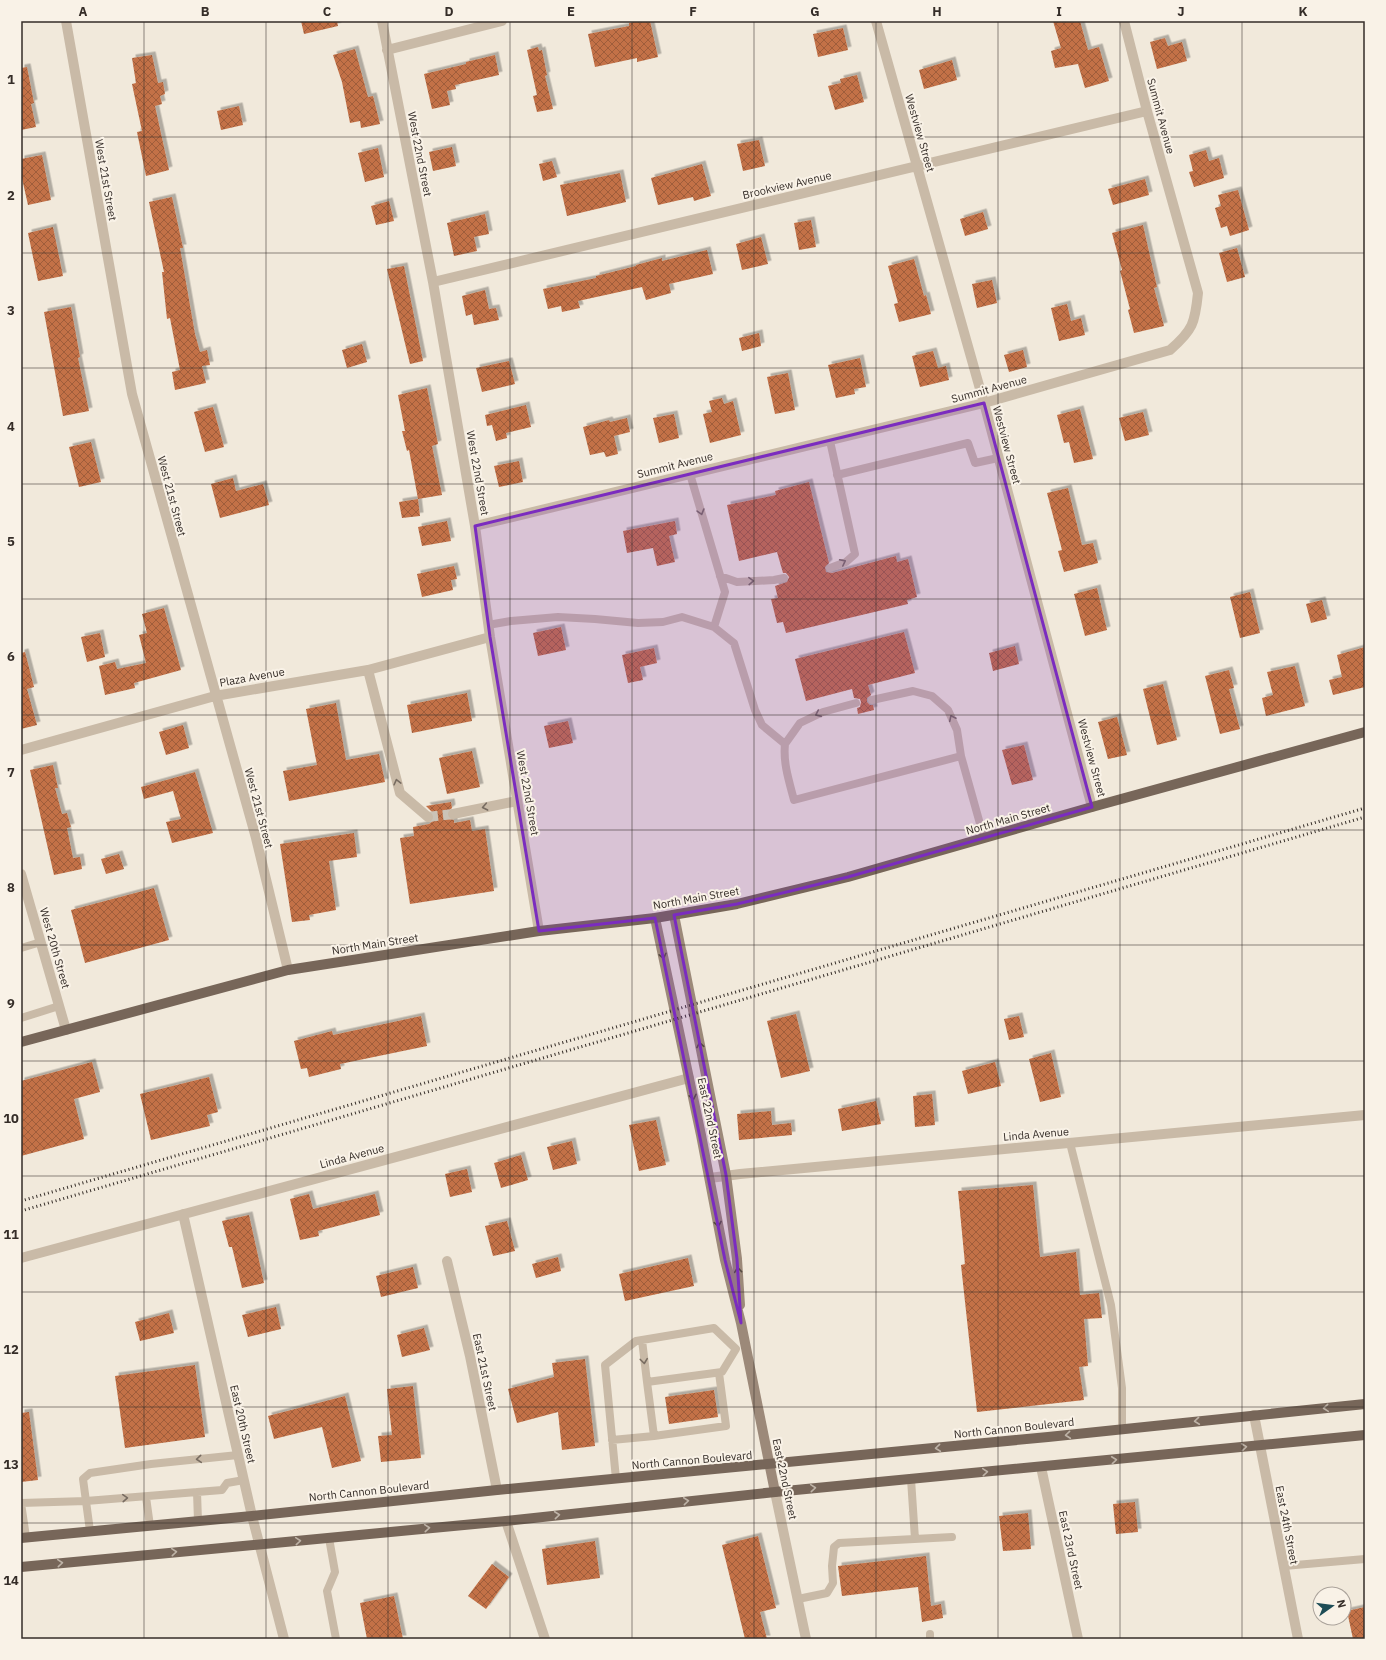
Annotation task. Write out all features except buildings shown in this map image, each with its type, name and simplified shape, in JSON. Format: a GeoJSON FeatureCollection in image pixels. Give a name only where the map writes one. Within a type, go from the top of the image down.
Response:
{"type":"FeatureCollection","features":[{"type":"Feature","properties":{"kind":"main road","name":"North Main Street"},"geometry":{"type":"LineString","coordinates":[[21,1042],[288,970],[539,931],[655,918],[737,904],[848,877],[1092,807],[1365,732]]}},
{"type":"Feature","properties":{"kind":"main road","name":"East 22nd Street"},"geometry":{"type":"LineString","coordinates":[[674,915],[726,1175],[737,1259],[741,1348],[775,1492]]}},
{"type":"Feature","properties":{"kind":"main road","name":"East 22nd Street"},"geometry":{"type":"LineString","coordinates":[[655,918],[710,1178],[725,1260],[741,1323]]}},
{"type":"Feature","properties":{"kind":"main road","name":"North Cannon Boulevard"},"geometry":{"type":"LineString","coordinates":[[23,1538],[497,1490],[769,1465],[1365,1404]]}},
{"type":"Feature","properties":{"kind":"main road"},"geometry":{"type":"LineString","coordinates":[[21,1567],[506,1521],[775,1492],[1365,1435]]}},
{"type":"Feature","properties":{"kind":"street","name":"West 21st Street"},"geometry":{"type":"LineString","coordinates":[[66,21],[132,394],[215,696],[256,838],[288,970]]}},
{"type":"Feature","properties":{"kind":"street","name":"West 22nd Street"},"geometry":{"type":"LineString","coordinates":[[382,21],[433,282],[539,931]]}},
{"type":"Feature","properties":{"kind":"street"},"geometry":{"type":"LineString","coordinates":[[388,50],[502,21]]}},
{"type":"Feature","properties":{"kind":"street","name":"Westview Street"},"geometry":{"type":"LineString","coordinates":[[876,21],[984,404],[1092,807]]}},
{"type":"Feature","properties":{"kind":"street","name":"Summit Avenue"},"geometry":{"type":"LineString","coordinates":[[474,526],[984,404],[1170,350],[1185,337],[1195,320],[1198,293],[1147,111],[1124,21]]}},
{"type":"Feature","properties":{"kind":"street","name":"Brookview Avenue"},"geometry":{"type":"LineString","coordinates":[[433,282],[1147,111]]}},
{"type":"Feature","properties":{"kind":"street","name":"Plaza Avenue"},"geometry":{"type":"LineString","coordinates":[[21,750],[215,696],[368,670],[490,637]]}},
{"type":"Feature","properties":{"kind":"street"},"geometry":{"type":"LineString","coordinates":[[368,670],[400,793],[428,817]]}},
{"type":"Feature","properties":{"kind":"street"},"geometry":{"type":"LineString","coordinates":[[453,814],[517,801]]}},
{"type":"Feature","properties":{"kind":"street","name":"West 20th Street"},"geometry":{"type":"LineString","coordinates":[[21,874],[66,1030]]}},
{"type":"Feature","properties":{"kind":"street","name":"Linda Avenue"},"geometry":{"type":"LineString","coordinates":[[21,1258],[689,1078]]}},
{"type":"Feature","properties":{"kind":"street","name":"Linda Avenue"},"geometry":{"type":"LineString","coordinates":[[710,1178],[726,1175],[1365,1114]]}},
{"type":"Feature","properties":{"kind":"street","name":"East 20th Street"},"geometry":{"type":"LineString","coordinates":[[183,1214],[252,1516],[284,1639]]}},
{"type":"Feature","properties":{"kind":"street","name":"East 21st Street"},"geometry":{"type":"LineString","coordinates":[[448,1261],[470,1356],[497,1490]]}},
{"type":"Feature","properties":{"kind":"street","name":"East 24th Street"},"geometry":{"type":"LineString","coordinates":[[1254,1415],[1298,1639]]}},
{"type":"Feature","properties":{"kind":"street","name":"East 23rd Street"},"geometry":{"type":"LineString","coordinates":[[1041,1467],[1078,1639]]}},
{"type":"Feature","properties":{"kind":"street","name":"East 22nd Street"},"geometry":{"type":"LineString","coordinates":[[775,1492],[806,1639]]}},
{"type":"Feature","properties":{"kind":"street"},"geometry":{"type":"LineString","coordinates":[[506,1521],[545,1639]]}},
{"type":"Feature","properties":{"kind":"lane"},"geometry":{"type":"LineString","coordinates":[[830,441],[855,554],[846,562],[830,568]]}},
{"type":"Feature","properties":{"kind":"lane"},"geometry":{"type":"LineString","coordinates":[[837,475],[968,443],[975,463],[998,458]]}},
{"type":"Feature","properties":{"kind":"lane"},"geometry":{"type":"LineString","coordinates":[[690,474],[725,592],[714,627]]}},
{"type":"Feature","properties":{"kind":"lane"},"geometry":{"type":"LineString","coordinates":[[720,576],[737,582],[784,578]]}},
{"type":"Feature","properties":{"kind":"lane"},"geometry":{"type":"LineString","coordinates":[[488,625],[511,621],[558,617],[595,618],[638,623],[663,622],[682,617],[714,627],[734,643],[755,710],[762,725],[785,744]]}},
{"type":"Feature","properties":{"kind":"lane"},"geometry":{"type":"LineString","coordinates":[[872,700],[913,691],[932,696],[948,710],[957,730],[961,756],[984,838]]}},
{"type":"Feature","properties":{"kind":"lane"},"geometry":{"type":"LineString","coordinates":[[856,703],[823,712],[800,723],[785,744],[784,756],[786,773],[794,800],[961,756]]}},
{"type":"Feature","properties":{"kind":"lane"},"geometry":{"type":"LineString","coordinates":[[21,948],[41,942]]}},
{"type":"Feature","properties":{"kind":"lane"},"geometry":{"type":"LineString","coordinates":[[21,1018],[59,1006]]}},
{"type":"Feature","properties":{"kind":"lane"},"geometry":{"type":"LineString","coordinates":[[1070,1143],[1111,1305],[1122,1388],[1122,1429]]}},
{"type":"Feature","properties":{"kind":"lane"},"geometry":{"type":"LineString","coordinates":[[616,1479],[605,1365],[636,1341],[714,1328],[741,1348],[722,1372],[647,1382]]}},
{"type":"Feature","properties":{"kind":"lane"},"geometry":{"type":"LineString","coordinates":[[642,1340],[654,1436]]}},
{"type":"Feature","properties":{"kind":"lane"},"geometry":{"type":"LineString","coordinates":[[612,1440],[726,1426],[719,1373]]}},
{"type":"Feature","properties":{"kind":"lane"},"geometry":{"type":"LineString","coordinates":[[90,1531],[83,1479],[90,1473],[151,1464],[238,1455]]}},
{"type":"Feature","properties":{"kind":"lane"},"geometry":{"type":"LineString","coordinates":[[911,1479],[916,1539]]}},
{"type":"Feature","properties":{"kind":"lane"},"geometry":{"type":"LineString","coordinates":[[23,1538],[21,1503],[86,1501],[222,1490],[227,1483],[244,1480]]}},
{"type":"Feature","properties":{"kind":"lane"},"geometry":{"type":"LineString","coordinates":[[197,1492],[198,1521]]}},
{"type":"Feature","properties":{"kind":"lane"},"geometry":{"type":"LineString","coordinates":[[146,1497],[150,1526]]}},
{"type":"Feature","properties":{"kind":"lane"},"geometry":{"type":"LineString","coordinates":[[798,1599],[827,1593],[833,1583],[832,1566],[834,1547],[839,1543],[952,1537]]}},
{"type":"Feature","properties":{"kind":"lane"},"geometry":{"type":"LineString","coordinates":[[329,1538],[335,1572],[327,1591],[336,1639]]}},
{"type":"Feature","properties":{"kind":"lane"},"geometry":{"type":"LineString","coordinates":[[1284,1566],[1365,1559]]}},
{"type":"Feature","properties":{"kind":"highlighted area"},"geometry":{"type":"Polygon","coordinates":[[[984,403],[1092,807],[848,877],[737,904],[674,915],[726,1175],[737,1259],[741,1323],[725,1260],[655,918],[539,931],[490,637],[475,526],[984,403]]]}},
{"type":"Feature","properties":{"kind":"tunnel"},"geometry":{"type":"LineString","coordinates":[[428,817],[453,814]]}},
{"type":"Feature","properties":{"kind":"railway"},"geometry":{"type":"LineString","coordinates":[[21,1201],[1365,808]]}},
{"type":"Feature","properties":{"kind":"railway"},"geometry":{"type":"LineString","coordinates":[[21,1211],[1365,817]]}}]}
